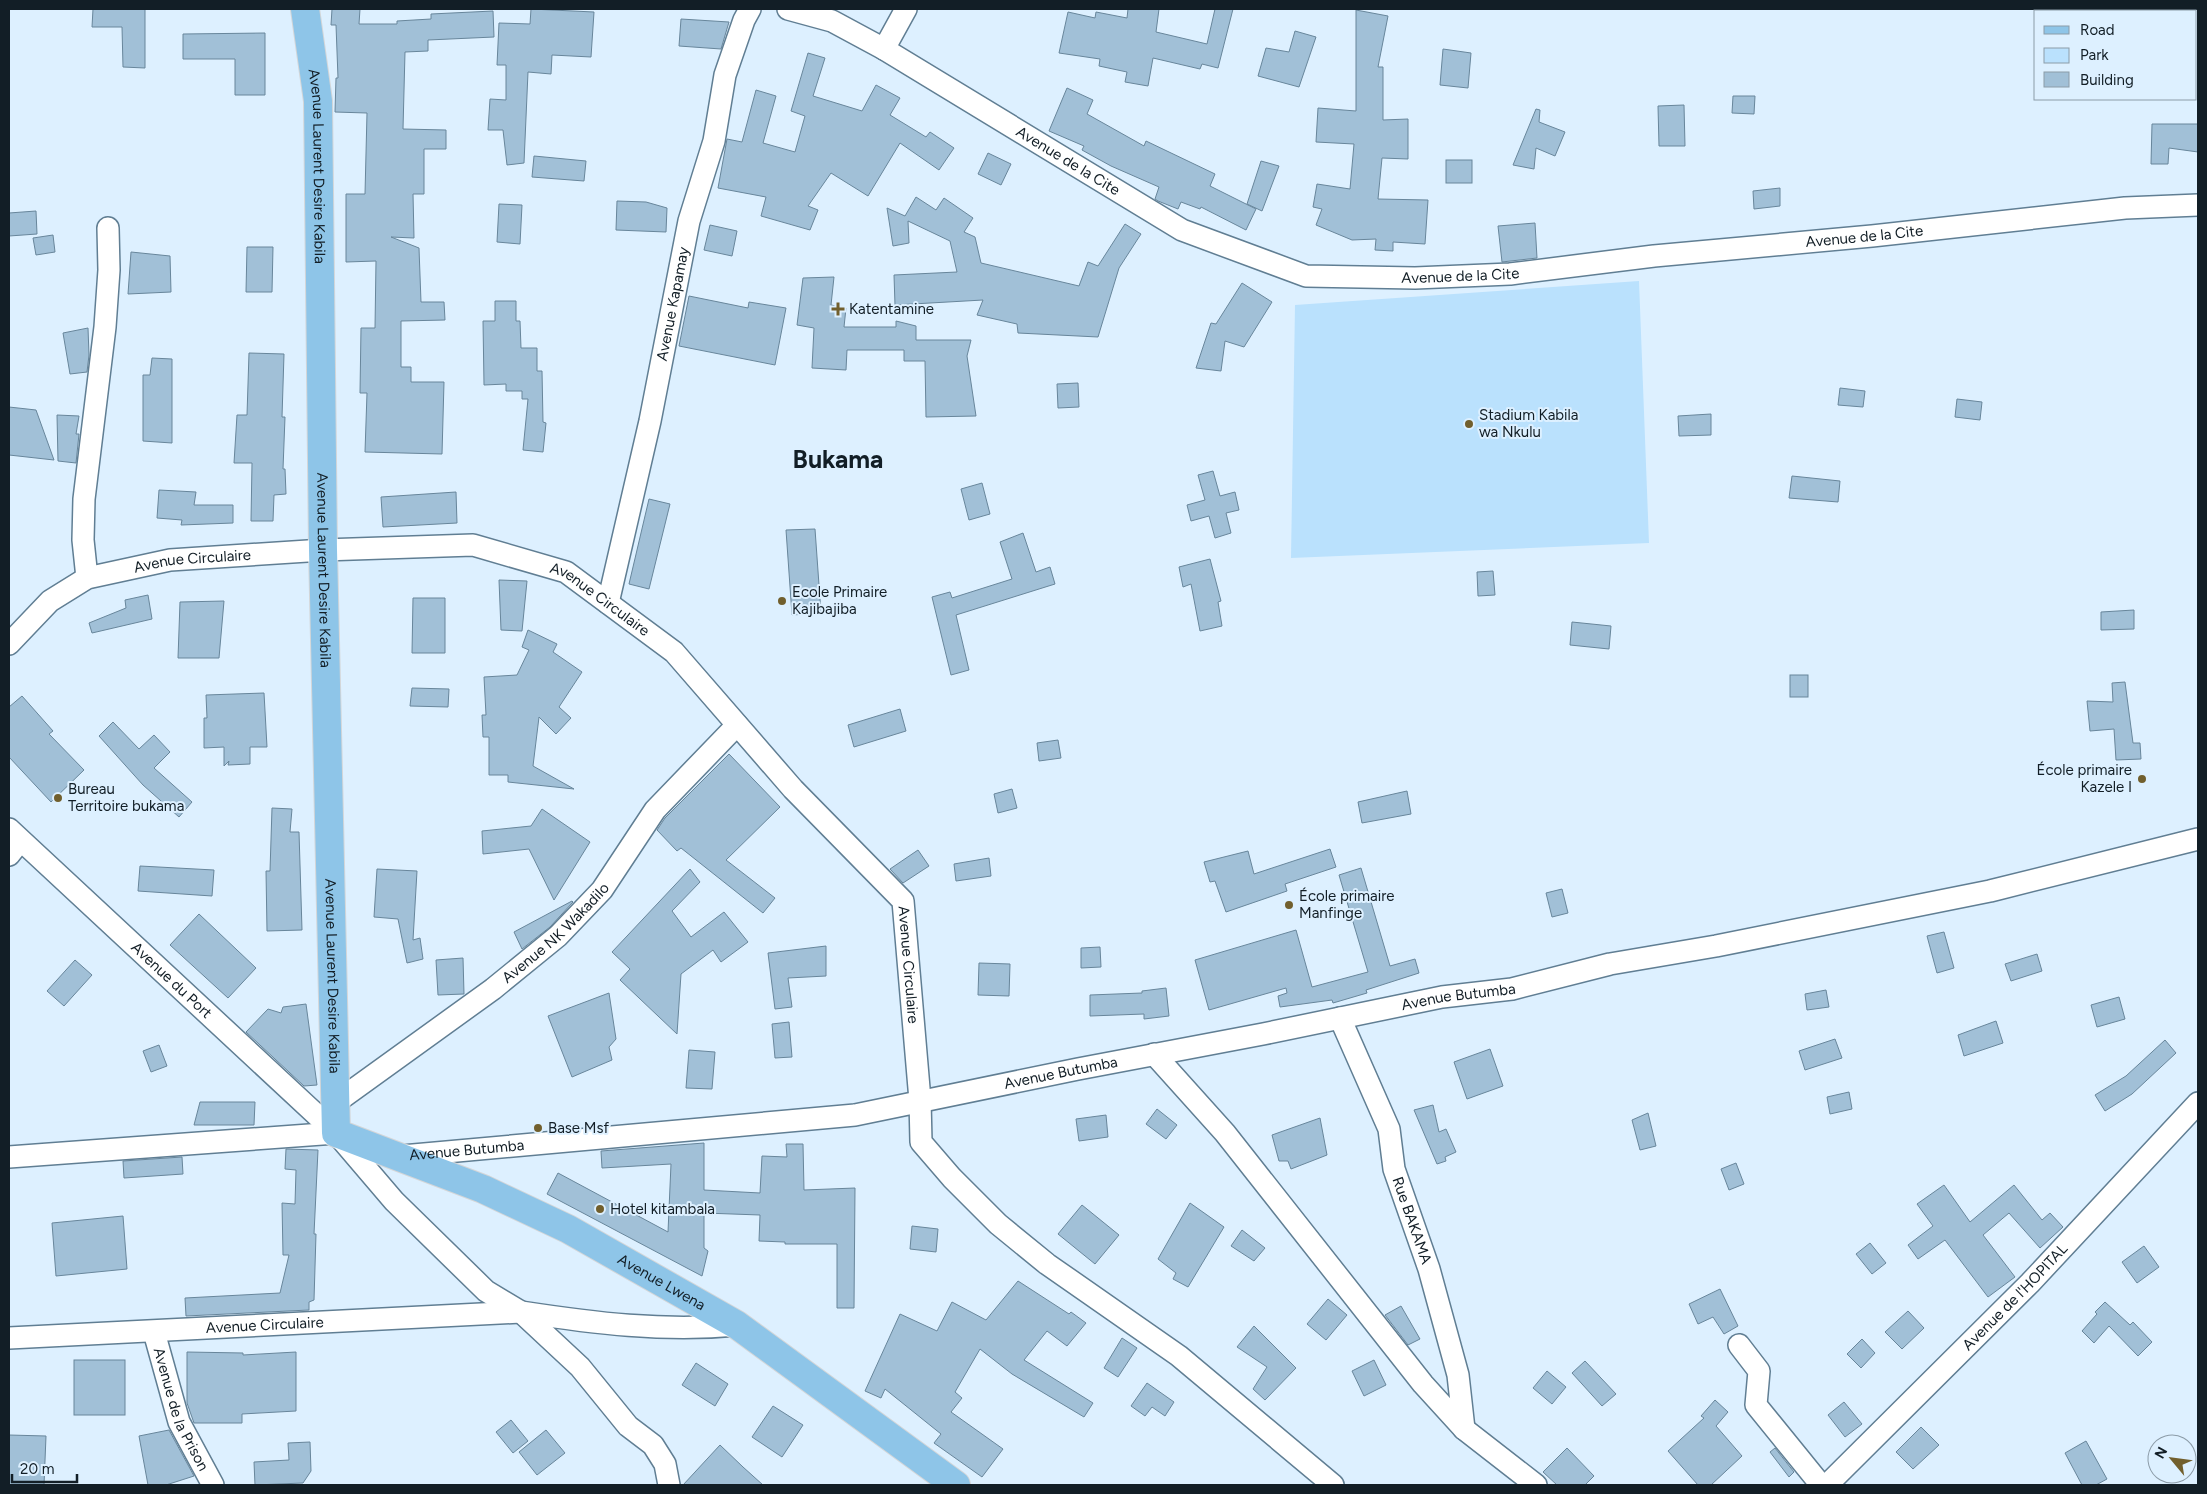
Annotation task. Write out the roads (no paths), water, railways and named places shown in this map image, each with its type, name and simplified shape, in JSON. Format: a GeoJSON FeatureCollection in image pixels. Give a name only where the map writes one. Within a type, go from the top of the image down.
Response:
{"type":"FeatureCollection","features":[{"type":"Feature","properties":{"kind":"main road","name":"Avenue Laurent Desire Kabila"},"geometry":{"type":"LineString","coordinates":[[305,9],[318,101],[323,550],[336,1133]]}},
{"type":"Feature","properties":{"kind":"main road","name":"Avenue Lwena"},"geometry":{"type":"LineString","coordinates":[[336,1133],[401,1156],[483,1189],[568,1229],[737,1324],[956,1485]]}},
{"type":"Feature","properties":{"kind":"street","name":"Avenue Kapamay"},"geometry":{"type":"LineString","coordinates":[[608,603],[650,421],[667,325],[689,221],[714,141],[725,75],[744,20],[750,9]]}},
{"type":"Feature","properties":{"kind":"street","name":"Avenue de la Cite"},"geometry":{"type":"LineString","coordinates":[[788,9],[832,21],[884,49],[1182,230],[1306,276],[1415,278],[1510,274],[1654,256],[1872,236],[2125,208],[2198,205]]}},
{"type":"Feature","properties":{"kind":"street"},"geometry":{"type":"LineString","coordinates":[[884,49],[906,9]]}},
{"type":"Feature","properties":{"kind":"street"},"geometry":{"type":"LineString","coordinates":[[87,578],[83,540],[84,499],[105,327],[109,270],[108,228]]}},
{"type":"Feature","properties":{"kind":"street","name":"Avenue Circulaire"},"geometry":{"type":"LineString","coordinates":[[9,644],[50,601],[87,578],[170,560],[323,550],[473,545],[566,572],[674,652],[793,789],[903,901],[920,1100],[921,1142],[952,1178],[998,1224],[1047,1264],[1179,1356],[1332,1485]]}},
{"type":"Feature","properties":{"kind":"street","name":"Avenue NK Wakadilo"},"geometry":{"type":"LineString","coordinates":[[335,1103],[493,989],[558,936],[602,890],[655,810],[737,725]]}},
{"type":"Feature","properties":{"kind":"street","name":"Avenue Butumba"},"geometry":{"type":"LineString","coordinates":[[401,1156],[855,1115],[920,1100],[1442,997],[1512,989],[1610,964],[1716,946],[1990,891],[2198,839]]}},
{"type":"Feature","properties":{"kind":"street","name":"Avenue du Port"},"geometry":{"type":"LineString","coordinates":[[13,841],[336,1133],[394,1201],[486,1291],[521,1312]]}},
{"type":"Feature","properties":{"kind":"street","name":"Rue BAKAMA"},"geometry":{"type":"LineString","coordinates":[[1340,1018],[1389,1129],[1394,1169],[1429,1269],[1458,1374],[1464,1429]]}},
{"type":"Feature","properties":{"kind":"street"},"geometry":{"type":"LineString","coordinates":[[1154,1054],[1225,1133],[1306,1233],[1375,1325],[1424,1384],[1464,1429],[1536,1485]]}},
{"type":"Feature","properties":{"kind":"street","name":"Avenue de l'HOPITAL"},"geometry":{"type":"LineString","coordinates":[[1827,1485],[2030,1284],[2198,1103]]}},
{"type":"Feature","properties":{"kind":"street"},"geometry":{"type":"LineString","coordinates":[[9,1157],[336,1133]]}},
{"type":"Feature","properties":{"kind":"street","name":"Avenue Circulaire"},"geometry":{"type":"LineString","coordinates":[[9,1338],[521,1312]]}},
{"type":"Feature","properties":{"kind":"street"},"geometry":{"type":"LineString","coordinates":[[521,1312],[585,1322],[654,1328],[701,1328],[737,1324]]}},
{"type":"Feature","properties":{"kind":"street"},"geometry":{"type":"LineString","coordinates":[[521,1312],[580,1367],[628,1426],[653,1445],[665,1464],[669,1485]]}},
{"type":"Feature","properties":{"kind":"street","name":"Avenue de la Prison"},"geometry":{"type":"LineString","coordinates":[[154,1332],[179,1422],[213,1485]]}},
{"type":"Feature","properties":{"kind":"street"},"geometry":{"type":"LineString","coordinates":[[1739,1345],[1759,1371],[1756,1405],[1821,1485]]}},
{"type":"Feature","properties":{"kind":"place","name":"Katentamine"},"geometry":{"type":"Point","coordinates":[838,309]}},
{"type":"Feature","properties":{"kind":"place","name":"Stadium Kabila wa Nkulu"},"geometry":{"type":"Point","coordinates":[1469,424]}},
{"type":"Feature","properties":{"kind":"place","name":"Ecole Primaire Kajibajiba"},"geometry":{"type":"Point","coordinates":[782,601]}},
{"type":"Feature","properties":{"kind":"place","name":"École primaire Kazele I"},"geometry":{"type":"Point","coordinates":[2142,779]}},
{"type":"Feature","properties":{"kind":"place","name":"Bureau Territoire bukama"},"geometry":{"type":"Point","coordinates":[58,798]}},
{"type":"Feature","properties":{"kind":"place","name":"École primaire Manfinge"},"geometry":{"type":"Point","coordinates":[1289,905]}},
{"type":"Feature","properties":{"kind":"place","name":"Base Msf"},"geometry":{"type":"Point","coordinates":[538,1128]}},
{"type":"Feature","properties":{"kind":"place","name":"Hotel kitambala"},"geometry":{"type":"Point","coordinates":[600,1209]}},
{"type":"Feature","properties":{"kind":"district","name":"Bukama"},"geometry":{"type":"Point","coordinates":[838,459]}}]}
